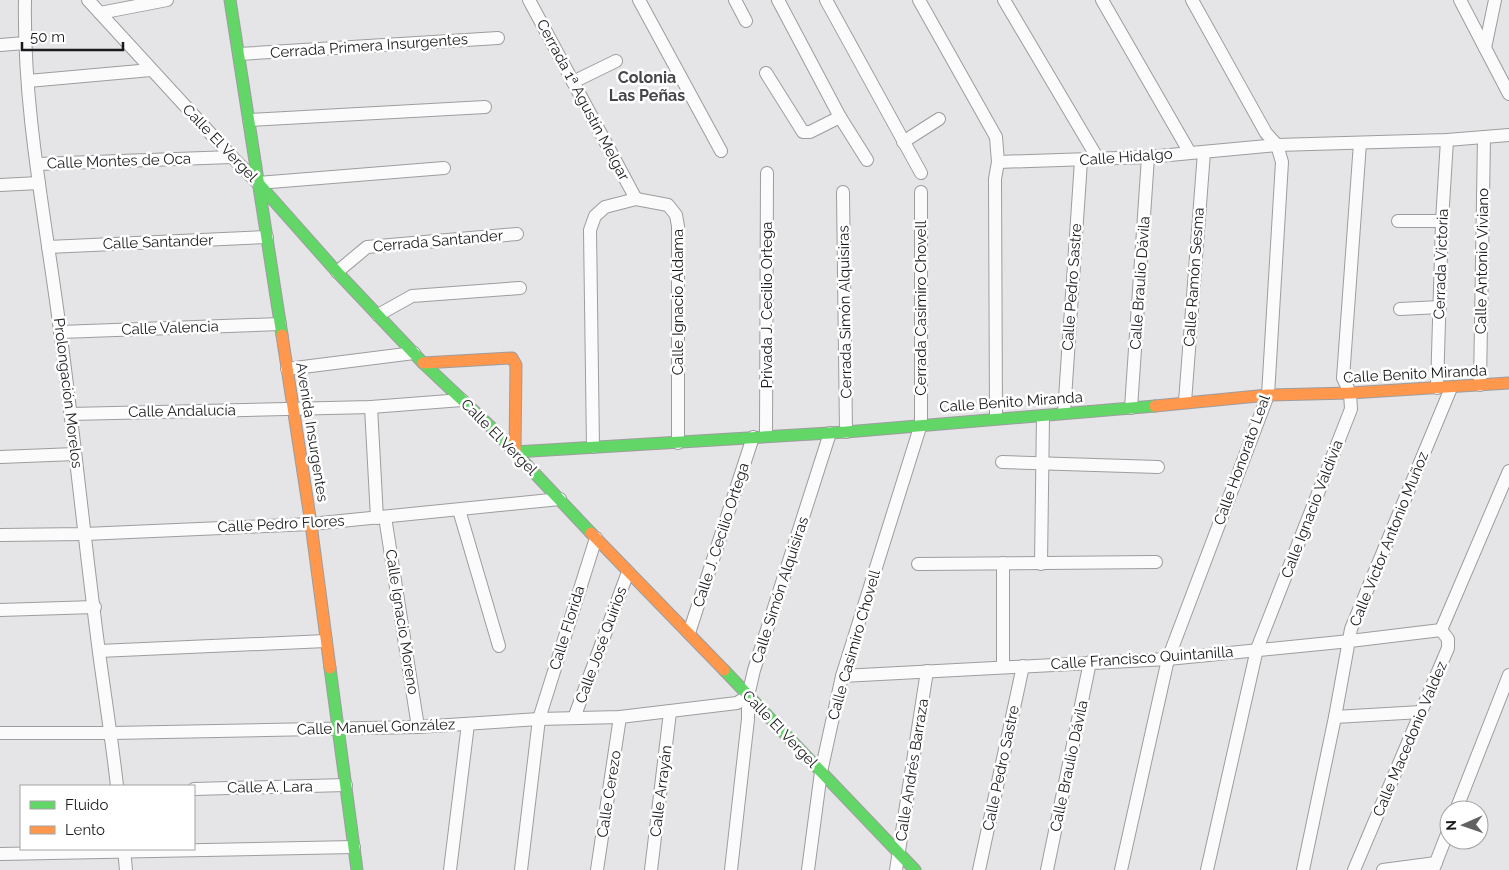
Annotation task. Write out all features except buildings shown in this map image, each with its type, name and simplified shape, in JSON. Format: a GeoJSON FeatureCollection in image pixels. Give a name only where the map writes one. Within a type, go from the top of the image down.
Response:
{"type":"FeatureCollection","features":[{"type":"Feature","properties":{"kind":"street","name":"Prolongación Morelos"},"geometry":{"type":"LineString","coordinates":[[26,0],[25,43],[39,183],[60,332],[99,651],[112,733],[117,785]]}},
{"type":"Feature","properties":{"kind":"street"},"geometry":{"type":"LineString","coordinates":[[94,5],[167,0]]}},
{"type":"Feature","properties":{"kind":"street","name":"Avenida Insurgentes"},"geometry":{"type":"LineString","coordinates":[[230,0],[311,524],[357,870]]}},
{"type":"Feature","properties":{"kind":"street","name":"Cerrada 1ª Agustín Melgar"},"geometry":{"type":"LineString","coordinates":[[530,0],[636,199]]}},
{"type":"Feature","properties":{"kind":"street"},"geometry":{"type":"LineString","coordinates":[[639,0],[721,151]]}},
{"type":"Feature","properties":{"kind":"street"},"geometry":{"type":"LineString","coordinates":[[735,0],[746,21]]}},
{"type":"Feature","properties":{"kind":"street"},"geometry":{"type":"LineString","coordinates":[[778,0],[840,117],[867,160]]}},
{"type":"Feature","properties":{"kind":"street"},"geometry":{"type":"LineString","coordinates":[[826,0],[902,142],[921,173]]}},
{"type":"Feature","properties":{"kind":"street"},"geometry":{"type":"LineString","coordinates":[[919,0],[996,137],[998,162],[996,179],[996,418]]}},
{"type":"Feature","properties":{"kind":"street"},"geometry":{"type":"LineString","coordinates":[[1004,0],[1098,159]]}},
{"type":"Feature","properties":{"kind":"street"},"geometry":{"type":"LineString","coordinates":[[1102,0],[1190,153]]}},
{"type":"Feature","properties":{"kind":"street","name":"Calle Honorato Leal"},"geometry":{"type":"LineString","coordinates":[[1122,870],[1168,659],[1268,395],[1282,162],[1277,145],[1266,132],[1192,0]]}},
{"type":"Feature","properties":{"kind":"street"},"geometry":{"type":"LineString","coordinates":[[1460,0],[1509,94]]}},
{"type":"Feature","properties":{"kind":"street"},"geometry":{"type":"LineString","coordinates":[[1485,48],[1495,0]]}},
{"type":"Feature","properties":{"kind":"street","name":"Calle El Vergel"},"geometry":{"type":"LineString","coordinates":[[94,5],[151,70],[258,183],[337,272],[414,353],[515,452],[914,870]]}},
{"type":"Feature","properties":{"kind":"street","name":"Cerrada Primera Insurgentes"},"geometry":{"type":"LineString","coordinates":[[239,54],[498,38]]}},
{"type":"Feature","properties":{"kind":"street"},"geometry":{"type":"LineString","coordinates":[[0,44],[25,43]]}},
{"type":"Feature","properties":{"kind":"street"},"geometry":{"type":"LineString","coordinates":[[573,82],[616,61]]}},
{"type":"Feature","properties":{"kind":"street"},"geometry":{"type":"LineString","coordinates":[[28,82],[151,70]]}},
{"type":"Feature","properties":{"kind":"street"},"geometry":{"type":"LineString","coordinates":[[766,73],[803,132],[810,132],[840,117]]}},
{"type":"Feature","properties":{"kind":"street"},"geometry":{"type":"LineString","coordinates":[[249,120],[485,106]]}},
{"type":"Feature","properties":{"kind":"street"},"geometry":{"type":"LineString","coordinates":[[902,142],[940,119]]}},
{"type":"Feature","properties":{"kind":"street","name":"Calle Hidalgo"},"geometry":{"type":"LineString","coordinates":[[998,162],[1081,161],[1277,145],[1447,140],[1509,135]]}},
{"type":"Feature","properties":{"kind":"street","name":"Calle Antonio Viviano"},"geometry":{"type":"LineString","coordinates":[[1480,385],[1484,137]]}},
{"type":"Feature","properties":{"kind":"street","name":"Cerrada Victoria"},"geometry":{"type":"LineString","coordinates":[[1437,388],[1442,221],[1447,140]]}},
{"type":"Feature","properties":{"kind":"street","name":"Calle Ignacio Valdivia"},"geometry":{"type":"LineString","coordinates":[[1207,870],[1257,649],[1351,410],[1350,393],[1343,378],[1360,143]]}},
{"type":"Feature","properties":{"kind":"street","name":"Calle Ramón Sesma"},"geometry":{"type":"LineString","coordinates":[[1185,402],[1204,152]]}},
{"type":"Feature","properties":{"kind":"street","name":"Calle Montes de Oca"},"geometry":{"type":"LineString","coordinates":[[37,164],[232,157]]}},
{"type":"Feature","properties":{"kind":"street","name":"Calle Braulio Dávila"},"geometry":{"type":"LineString","coordinates":[[1131,408],[1148,157]]}},
{"type":"Feature","properties":{"kind":"street","name":"Calle Pedro Sastre"},"geometry":{"type":"LineString","coordinates":[[1064,413],[1081,161]]}},
{"type":"Feature","properties":{"kind":"street"},"geometry":{"type":"LineString","coordinates":[[258,183],[444,168]]}},
{"type":"Feature","properties":{"kind":"street","name":"Privada J. Cecilio Ortega"},"geometry":{"type":"LineString","coordinates":[[766,436],[767,174]]}},
{"type":"Feature","properties":{"kind":"street","name":"Calle Montes de Oca"},"geometry":{"type":"LineString","coordinates":[[0,184],[39,183]]}},
{"type":"Feature","properties":{"kind":"street","name":"Cerrada Simón Alquisiras"},"geometry":{"type":"LineString","coordinates":[[844,192],[846,432]]}},
{"type":"Feature","properties":{"kind":"street","name":"Cerrada Casimiro Chovell"},"geometry":{"type":"LineString","coordinates":[[921,192],[921,424]]}},
{"type":"Feature","properties":{"kind":"street","name":"Calle Ignacio Aldama"},"geometry":{"type":"LineString","coordinates":[[593,447],[590,230],[594,216],[605,207],[636,199],[668,205],[676,215],[678,226],[678,443]]}},
{"type":"Feature","properties":{"kind":"street"},"geometry":{"type":"LineString","coordinates":[[1398,221],[1442,221]]}},
{"type":"Feature","properties":{"kind":"street","name":"Cerrada Santander"},"geometry":{"type":"LineString","coordinates":[[337,272],[367,247],[517,234]]}},
{"type":"Feature","properties":{"kind":"street","name":"Calle Santander"},"geometry":{"type":"LineString","coordinates":[[48,246],[267,237]]}},
{"type":"Feature","properties":{"kind":"street"},"geometry":{"type":"LineString","coordinates":[[378,315],[412,296],[520,288]]}},
{"type":"Feature","properties":{"kind":"street"},"geometry":{"type":"LineString","coordinates":[[1400,309],[1440,307]]}},
{"type":"Feature","properties":{"kind":"street","name":"Calle Valencia"},"geometry":{"type":"LineString","coordinates":[[60,332],[280,324]]}},
{"type":"Feature","properties":{"kind":"street"},"geometry":{"type":"LineString","coordinates":[[287,368],[414,353]]}},
{"type":"Feature","properties":{"kind":"street"},"geometry":{"type":"LineString","coordinates":[[424,363],[512,358],[516,365],[515,452]]}},
{"type":"Feature","properties":{"kind":"street","name":"Calle Benito Miranda"},"geometry":{"type":"LineString","coordinates":[[515,452],[846,432],[1268,395],[1451,388],[1509,383]]}},
{"type":"Feature","properties":{"kind":"street","name":"Calle Víctor Antonio Muñoz"},"geometry":{"type":"LineString","coordinates":[[1303,870],[1351,629],[1451,388]]}},
{"type":"Feature","properties":{"kind":"street","name":"Calle Andalucía"},"geometry":{"type":"LineString","coordinates":[[70,414],[371,407],[462,400]]}},
{"type":"Feature","properties":{"kind":"street"},"geometry":{"type":"LineString","coordinates":[[371,407],[381,518]]}},
{"type":"Feature","properties":{"kind":"street"},"geometry":{"type":"LineString","coordinates":[[1041,564],[1043,416]]}},
{"type":"Feature","properties":{"kind":"street","name":"Calle Casimiro Chovell"},"geometry":{"type":"LineString","coordinates":[[808,870],[821,772],[842,676],[921,424]]}},
{"type":"Feature","properties":{"kind":"street","name":"Calle Simón Alquisiras"},"geometry":{"type":"LineString","coordinates":[[731,870],[748,719],[748,696],[754,670],[830,433]]}},
{"type":"Feature","properties":{"kind":"street","name":"Calle J. Cecilio Ortega"},"geometry":{"type":"LineString","coordinates":[[689,633],[753,437]]}},
{"type":"Feature","properties":{"kind":"street"},"geometry":{"type":"LineString","coordinates":[[0,457],[75,454]]}},
{"type":"Feature","properties":{"kind":"street"},"geometry":{"type":"LineString","coordinates":[[1002,462],[1158,466]]}},
{"type":"Feature","properties":{"kind":"street"},"geometry":{"type":"LineString","coordinates":[[1440,630],[1509,471]]}},
{"type":"Feature","properties":{"kind":"street","name":"Calle Pedro Flores"},"geometry":{"type":"LineString","coordinates":[[0,535],[85,534],[311,524],[560,500]]}},
{"type":"Feature","properties":{"kind":"street"},"geometry":{"type":"LineString","coordinates":[[459,510],[499,646]]}},
{"type":"Feature","properties":{"kind":"street","name":"Calle Ignacio Moreno"},"geometry":{"type":"LineString","coordinates":[[381,518],[418,727]]}},
{"type":"Feature","properties":{"kind":"street","name":"Calle Florida"},"geometry":{"type":"LineString","coordinates":[[522,870],[539,719],[596,538]]}},
{"type":"Feature","properties":{"kind":"street"},"geometry":{"type":"LineString","coordinates":[[918,564],[1156,562]]}},
{"type":"Feature","properties":{"kind":"street"},"geometry":{"type":"LineString","coordinates":[[1003,563],[1003,667]]}},
{"type":"Feature","properties":{"kind":"street","name":"Calle José Quirios"},"geometry":{"type":"LineString","coordinates":[[574,718],[628,572]]}},
{"type":"Feature","properties":{"kind":"street"},"geometry":{"type":"LineString","coordinates":[[0,610],[95,608]]}},
{"type":"Feature","properties":{"kind":"street","name":"Calle Francisco Quintanilla"},"geometry":{"type":"LineString","coordinates":[[842,676],[1168,659],[1440,630]]}},
{"type":"Feature","properties":{"kind":"street","name":"Calle Macedonio Valdez"},"geometry":{"type":"LineString","coordinates":[[1354,870],[1448,648],[1448,639],[1440,630]]}},
{"type":"Feature","properties":{"kind":"street"},"geometry":{"type":"LineString","coordinates":[[99,651],[326,641]]}},
{"type":"Feature","properties":{"kind":"street","name":"Calle Braulio Dávila"},"geometry":{"type":"LineString","coordinates":[[1047,870],[1090,662]]}},
{"type":"Feature","properties":{"kind":"street","name":"Calle Pedro Sastre"},"geometry":{"type":"LineString","coordinates":[[979,870],[1023,666]]}},
{"type":"Feature","properties":{"kind":"street","name":"Calle Andrés Barraza"},"geometry":{"type":"LineString","coordinates":[[896,870],[928,671]]}},
{"type":"Feature","properties":{"kind":"street"},"geometry":{"type":"LineString","coordinates":[[1460,800],[1509,675]]}},
{"type":"Feature","properties":{"kind":"street","name":"Calle Manuel González"},"geometry":{"type":"LineString","coordinates":[[0,733],[338,730],[418,727],[539,719],[620,717],[737,703],[748,696]]}},
{"type":"Feature","properties":{"kind":"street","name":"Calle Arrayán"},"geometry":{"type":"LineString","coordinates":[[651,870],[670,712]]}},
{"type":"Feature","properties":{"kind":"street"},"geometry":{"type":"LineString","coordinates":[[1335,717],[1421,712]]}},
{"type":"Feature","properties":{"kind":"street","name":"Calle Cerezo"},"geometry":{"type":"LineString","coordinates":[[597,870],[620,717]]}},
{"type":"Feature","properties":{"kind":"street"},"geometry":{"type":"LineString","coordinates":[[450,870],[468,724]]}},
{"type":"Feature","properties":{"kind":"street","name":"Calle A. Lara"},"geometry":{"type":"LineString","coordinates":[[195,789],[346,786]]}},
{"type":"Feature","properties":{"kind":"street"},"geometry":{"type":"LineString","coordinates":[[195,850],[354,847]]}},
{"type":"Feature","properties":{"kind":"street"},"geometry":{"type":"LineString","coordinates":[[0,854],[182,850]]}},
{"type":"Feature","properties":{"kind":"street"},"geometry":{"type":"LineString","coordinates":[[1383,870],[1434,866],[1440,850]]}},
{"type":"Feature","properties":{"kind":"street"},"geometry":{"type":"LineString","coordinates":[[124,851],[126,870]]}},
{"type":"Feature","properties":{"kind":"traffic: fast"},"geometry":{"type":"LineString","coordinates":[[230,0],[282,335]]}},
{"type":"Feature","properties":{"kind":"traffic: fast"},"geometry":{"type":"LineString","coordinates":[[258,183],[337,272],[423,363],[493,429],[591,533]]}},
{"type":"Feature","properties":{"kind":"traffic: fast"},"geometry":{"type":"LineString","coordinates":[[515,452],[846,432],[1155,406]]}},
{"type":"Feature","properties":{"kind":"traffic: fast"},"geometry":{"type":"LineString","coordinates":[[330,668],[357,870]]}},
{"type":"Feature","properties":{"kind":"traffic: fast"},"geometry":{"type":"LineString","coordinates":[[724,670],[915,870]]}},
{"type":"Feature","properties":{"kind":"traffic: slow"},"geometry":{"type":"LineString","coordinates":[[282,335],[311,524],[330,668]]}},
{"type":"Feature","properties":{"kind":"traffic: slow"},"geometry":{"type":"LineString","coordinates":[[423,363],[512,358],[516,365],[515,452]]}},
{"type":"Feature","properties":{"kind":"traffic: slow"},"geometry":{"type":"LineString","coordinates":[[1155,406],[1268,395],[1350,393],[1509,383]]}},
{"type":"Feature","properties":{"kind":"traffic: slow"},"geometry":{"type":"LineString","coordinates":[[591,533],[724,670]]}},
{"type":"Feature","properties":{"kind":"district","name":"Colonia Las Peñas"},"geometry":{"type":"Point","coordinates":[647,86]}}]}
